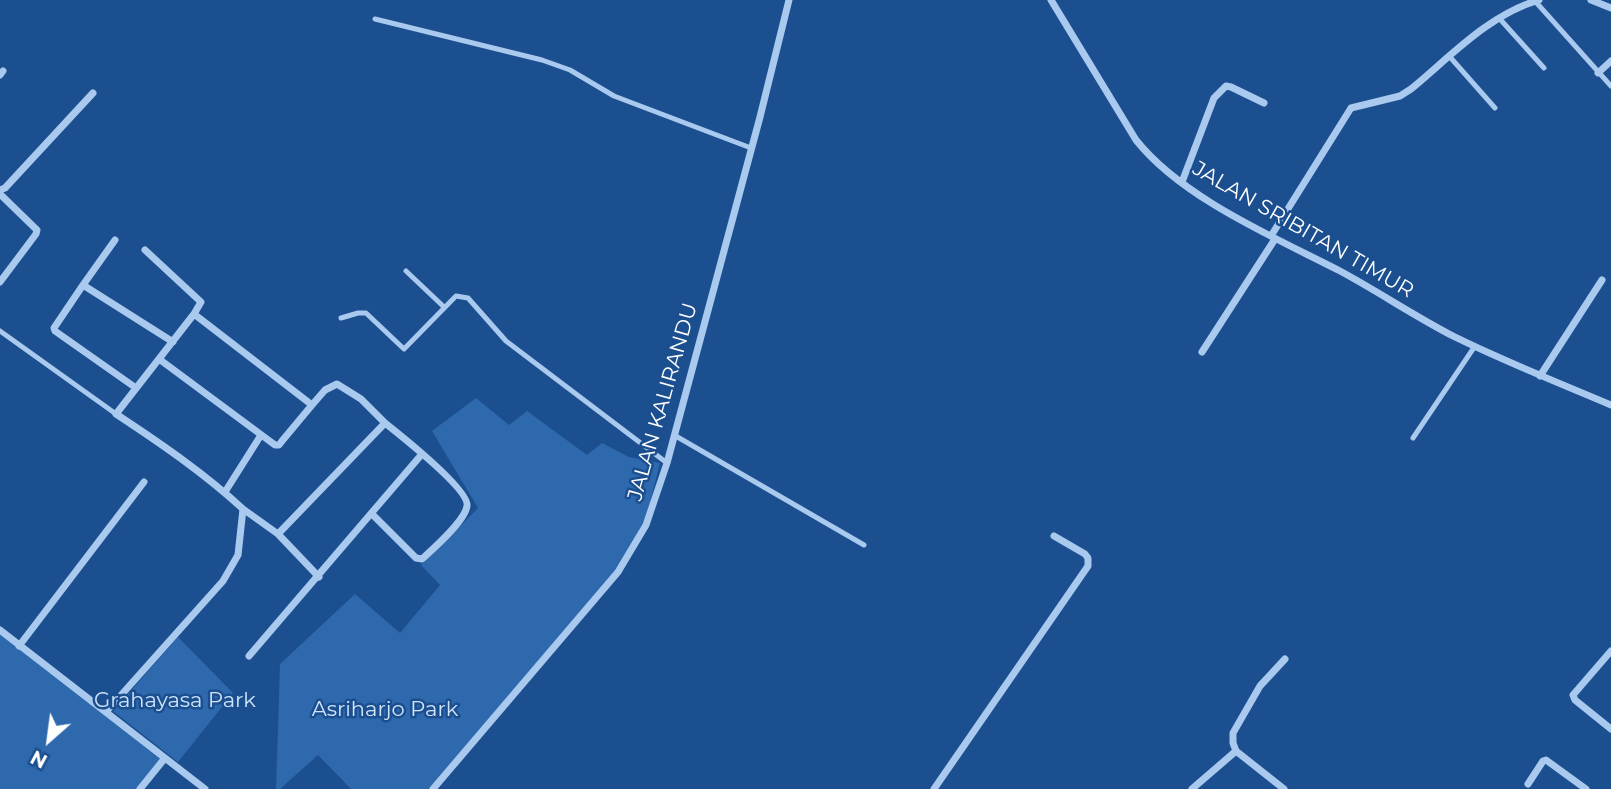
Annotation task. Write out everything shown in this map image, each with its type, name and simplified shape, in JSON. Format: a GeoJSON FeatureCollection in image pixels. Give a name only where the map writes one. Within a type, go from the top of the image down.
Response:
{"type":"FeatureCollection","features":[{"type":"Feature","properties":{"kind":"street","name":"JALAN KALIRANDU"},"geometry":{"type":"LineString","coordinates":[[433,789],[618,572],[646,525],[667,463],[789,0]]}},
{"type":"Feature","properties":{"kind":"street","name":"JALAN SRIBITAN TIMUR"},"geometry":{"type":"LineString","coordinates":[[1051,0],[1136,140],[1152,160],[1182,182],[1273,237],[1341,271],[1475,346],[1611,405]]}},
{"type":"Feature","properties":{"kind":"street"},"geometry":{"type":"LineString","coordinates":[[1591,0],[1611,8]]}},
{"type":"Feature","properties":{"kind":"street"},"geometry":{"type":"LineString","coordinates":[[1202,352],[1351,108],[1400,96],[1483,28],[1537,1]]}},
{"type":"Feature","properties":{"kind":"street"},"geometry":{"type":"LineString","coordinates":[[1598,73],[1611,61]]}},
{"type":"Feature","properties":{"kind":"street"},"geometry":{"type":"LineString","coordinates":[[1182,182],[1214,98],[1220,90],[1226,86],[1231,87],[1264,103]]}},
{"type":"Feature","properties":{"kind":"street"},"geometry":{"type":"LineString","coordinates":[[0,282],[37,230],[0,192],[93,93]]}},
{"type":"Feature","properties":{"kind":"street"},"geometry":{"type":"LineString","coordinates":[[115,240],[54,328],[136,388]]}},
{"type":"Feature","properties":{"kind":"street"},"geometry":{"type":"LineString","coordinates":[[145,250],[201,302],[116,414],[170,450],[278,534],[319,577]]}},
{"type":"Feature","properties":{"kind":"street"},"geometry":{"type":"LineString","coordinates":[[1540,376],[1602,280]]}},
{"type":"Feature","properties":{"kind":"street"},"geometry":{"type":"LineString","coordinates":[[83,285],[173,342]]}},
{"type":"Feature","properties":{"kind":"street"},"geometry":{"type":"LineString","coordinates":[[194,314],[312,405]]}},
{"type":"Feature","properties":{"kind":"street"},"geometry":{"type":"LineString","coordinates":[[159,359],[261,435],[279,445],[325,390],[337,384],[361,399],[422,454],[464,493],[468,505],[463,517],[425,557],[419,559],[372,514]]}},
{"type":"Feature","properties":{"kind":"street"},"geometry":{"type":"LineString","coordinates":[[278,534],[385,423]]}},
{"type":"Feature","properties":{"kind":"street"},"geometry":{"type":"LineString","coordinates":[[225,492],[261,435]]}},
{"type":"Feature","properties":{"kind":"street"},"geometry":{"type":"LineString","coordinates":[[249,656],[422,454]]}},
{"type":"Feature","properties":{"kind":"street"},"geometry":{"type":"LineString","coordinates":[[19,646],[144,482]]}},
{"type":"Feature","properties":{"kind":"street"},"geometry":{"type":"LineString","coordinates":[[106,712],[223,581],[238,555],[243,509]]}},
{"type":"Feature","properties":{"kind":"street"},"geometry":{"type":"LineString","coordinates":[[934,789],[1088,566],[1085,554],[1054,536]]}},
{"type":"Feature","properties":{"kind":"street"},"geometry":{"type":"LineString","coordinates":[[0,630],[205,789]]}},
{"type":"Feature","properties":{"kind":"street"},"geometry":{"type":"LineString","coordinates":[[1611,651],[1573,695],[1574,700],[1611,729]]}},
{"type":"Feature","properties":{"kind":"street"},"geometry":{"type":"LineString","coordinates":[[1284,789],[1236,751],[1233,733],[1260,686],[1285,659]]}},
{"type":"Feature","properties":{"kind":"street"},"geometry":{"type":"LineString","coordinates":[[1192,789],[1236,751]]}},
{"type":"Feature","properties":{"kind":"street"},"geometry":{"type":"LineString","coordinates":[[140,789],[165,758]]}},
{"type":"Feature","properties":{"kind":"street"},"geometry":{"type":"LineString","coordinates":[[1528,784],[1546,760],[1586,789]]}},
{"type":"Feature","properties":{"kind":"lane"},"geometry":{"type":"LineString","coordinates":[[1537,1],[1611,86]]}},
{"type":"Feature","properties":{"kind":"lane"},"geometry":{"type":"LineString","coordinates":[[1499,18],[1544,68]]}},
{"type":"Feature","properties":{"kind":"lane"},"geometry":{"type":"LineString","coordinates":[[375,19],[542,60],[570,70],[614,96],[751,148]]}},
{"type":"Feature","properties":{"kind":"lane"},"geometry":{"type":"LineString","coordinates":[[1450,57],[1494,108]]}},
{"type":"Feature","properties":{"kind":"lane"},"geometry":{"type":"LineString","coordinates":[[406,271],[444,307]]}},
{"type":"Feature","properties":{"kind":"lane"},"geometry":{"type":"LineString","coordinates":[[341,318],[366,313],[404,349],[456,296],[468,298],[506,341],[667,463]]}},
{"type":"Feature","properties":{"kind":"lane"},"geometry":{"type":"LineString","coordinates":[[0,331],[116,414]]}},
{"type":"Feature","properties":{"kind":"lane"},"geometry":{"type":"LineString","coordinates":[[1413,439],[1475,346]]}},
{"type":"Feature","properties":{"kind":"lane"},"geometry":{"type":"LineString","coordinates":[[674,435],[864,545]]}},
{"type":"Feature","properties":{"kind":"green space","name":"Asriharjo Park"},"geometry":{"type":"Polygon","coordinates":[[[476,398],[509,425],[527,411],[587,455],[602,443],[629,457],[660,463],[647,515],[617,571],[432,789],[351,789],[318,755],[280,789],[276,789],[280,664],[355,594],[400,633],[440,585],[421,565],[478,508],[432,431],[476,398]]]}},
{"type":"Feature","properties":{"kind":"green space"},"geometry":{"type":"Polygon","coordinates":[[[0,632],[163,759],[139,789],[0,789],[0,632]]]}},
{"type":"Feature","properties":{"kind":"green space","name":"Grahayasa Park"},"geometry":{"type":"Polygon","coordinates":[[[178,637],[233,693],[178,762],[113,711],[178,637]]]}}]}
